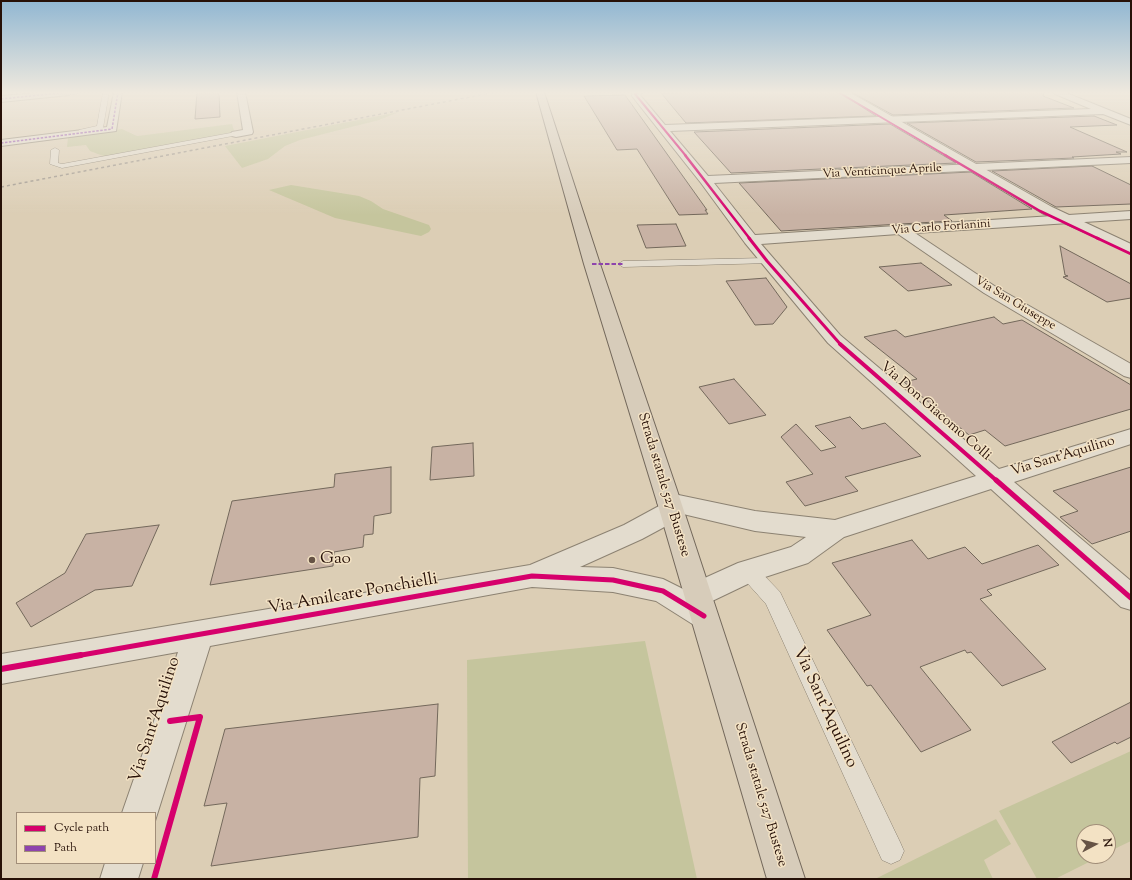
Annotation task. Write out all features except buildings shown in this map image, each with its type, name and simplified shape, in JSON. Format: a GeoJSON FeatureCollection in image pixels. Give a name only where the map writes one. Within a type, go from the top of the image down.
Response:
{"type":"FeatureCollection","features":[{"type":"Feature","properties":{"kind":"main road","name":"Strada statale 527 Bustese"},"geometry":{"type":"LineString","coordinates":[[552,133],[592,264],[701,605],[786,879]]}},
{"type":"Feature","properties":{"kind":"street"},"geometry":{"type":"LineString","coordinates":[[1,142],[77,133]]}},
{"type":"Feature","properties":{"kind":"street"},"geometry":{"type":"LineString","coordinates":[[236,134],[242,133]]}},
{"type":"Feature","properties":{"kind":"street","name":"Via Don Giacomo Colli"},"geometry":{"type":"LineString","coordinates":[[667,133],[705,180],[745,234],[834,339],[1131,598]]}},
{"type":"Feature","properties":{"kind":"street"},"geometry":{"type":"LineString","coordinates":[[916,133],[1065,219],[1131,249]]}},
{"type":"Feature","properties":{"kind":"street","name":"Via Venticinque Aprile"},"geometry":{"type":"LineString","coordinates":[[705,180],[1131,160]]}},
{"type":"Feature","properties":{"kind":"street","name":"Via Carlo Forlanini"},"geometry":{"type":"LineString","coordinates":[[745,234],[902,231],[1131,215]]}},
{"type":"Feature","properties":{"kind":"street","name":"Via San Giuseppe"},"geometry":{"type":"LineString","coordinates":[[902,231],[990,290],[1131,372]]}},
{"type":"Feature","properties":{"kind":"street","name":"Via Sant'Aquilino"},"geometry":{"type":"LineString","coordinates":[[701,605],[748,571],[799,554],[835,530],[994,478],[1131,436]]}},
{"type":"Feature","properties":{"kind":"street","name":"Via Sant'Aquilino"},"geometry":{"type":"LineString","coordinates":[[670,507],[755,521],[835,530]]}},
{"type":"Feature","properties":{"kind":"street","name":"Via Amilcare Ponchielli"},"geometry":{"type":"LineString","coordinates":[[532,576],[633,532],[670,507]]}},
{"type":"Feature","properties":{"kind":"street","name":"Via Amilcare Ponchielli"},"geometry":{"type":"LineString","coordinates":[[1,669],[198,636],[532,576],[613,580],[663,591],[701,605]]}},
{"type":"Feature","properties":{"kind":"street","name":"Via Sant'Aquilino"},"geometry":{"type":"LineString","coordinates":[[140,812],[198,636]]}},
{"type":"Feature","properties":{"kind":"street"},"geometry":{"type":"LineString","coordinates":[[119,879],[124,864]]}},
{"type":"Feature","properties":{"kind":"lane"},"geometry":{"type":"LineString","coordinates":[[1,142],[64,133]]}},
{"type":"Feature","properties":{"kind":"lane"},"geometry":{"type":"LineString","coordinates":[[56,150],[54,164],[62,166],[236,134]]}},
{"type":"Feature","properties":{"kind":"lane"},"geometry":{"type":"LineString","coordinates":[[623,264],[767,261]]}},
{"type":"Feature","properties":{"kind":"lane","name":"Via Sant'Aquilino"},"geometry":{"type":"LineString","coordinates":[[748,571],[773,598],[891,852]]}},
{"type":"Feature","properties":{"kind":"green space"},"geometry":{"type":"Polygon","coordinates":[[[95,133],[131,133],[137,136],[160,133],[235,133],[106,157],[90,151],[86,145],[67,147],[68,137],[95,133]]]}},
{"type":"Feature","properties":{"kind":"green space"},"geometry":{"type":"Polygon","coordinates":[[[291,133],[327,133],[300,140],[285,146],[268,159],[242,168],[225,146],[291,133]]]}},
{"type":"Feature","properties":{"kind":"green space"},"geometry":{"type":"Polygon","coordinates":[[[291,185],[359,196],[371,201],[383,209],[429,225],[431,229],[429,232],[421,236],[335,218],[269,190],[291,185]]]}},
{"type":"Feature","properties":{"kind":"green space"},"geometry":{"type":"Polygon","coordinates":[[[645,641],[697,879],[468,879],[467,660],[645,641]]]}},
{"type":"Feature","properties":{"kind":"green space"},"geometry":{"type":"Polygon","coordinates":[[[1131,751],[1131,841],[1116,848],[1116,824],[1076,824],[1076,864],[1085,864],[1055,879],[1037,879],[999,811],[1131,751]]]}},
{"type":"Feature","properties":{"kind":"green space"},"geometry":{"type":"Polygon","coordinates":[[[996,819],[1011,844],[984,860],[993,879],[875,879],[996,819]]]}},
{"type":"Feature","properties":{"kind":"railway"},"geometry":{"type":"LineString","coordinates":[[1,187],[282,133]]}},
{"type":"Feature","properties":{"kind":"marked path"},"geometry":{"type":"LineString","coordinates":[[1,143],[80,133]]}},
{"type":"Feature","properties":{"kind":"marked path"},"geometry":{"type":"LineString","coordinates":[[592,264],[623,264]]}},
{"type":"Feature","properties":{"kind":"cycle path"},"geometry":{"type":"LineString","coordinates":[[667,133],[767,261],[834,339],[1131,598]]}},
{"type":"Feature","properties":{"kind":"cycle path"},"geometry":{"type":"LineString","coordinates":[[908,133],[1040,211],[1131,254]]}},
{"type":"Feature","properties":{"kind":"cycle path"},"geometry":{"type":"LineString","coordinates":[[1,669],[532,576],[613,580],[663,591],[704,616]]}},
{"type":"Feature","properties":{"kind":"cycle path"},"geometry":{"type":"LineString","coordinates":[[154,879],[200,717],[170,721]]}},
{"type":"Feature","properties":{"kind":"place","name":"Gao"},"geometry":{"type":"Point","coordinates":[312,560]}}]}
